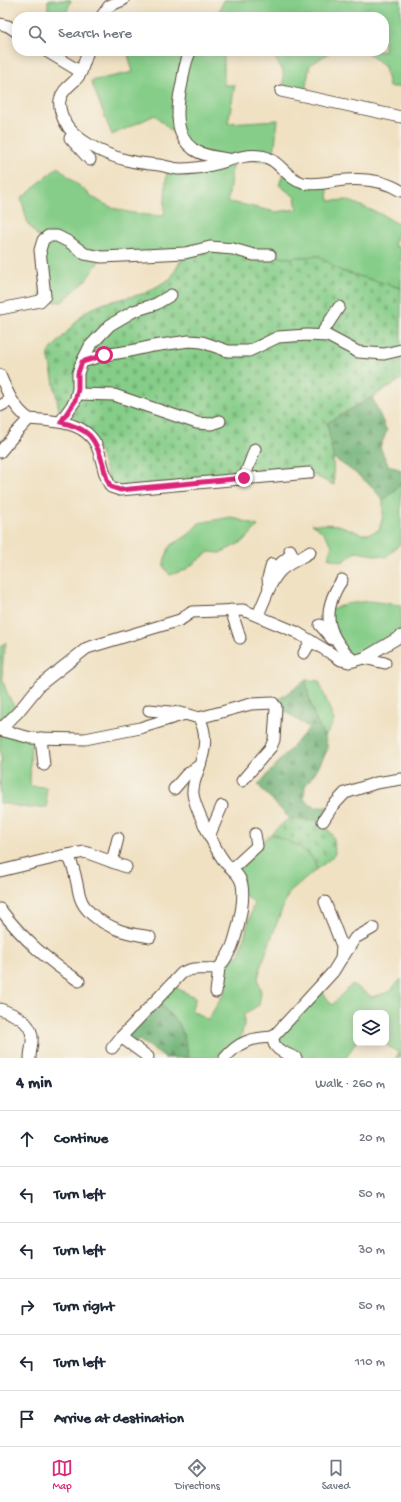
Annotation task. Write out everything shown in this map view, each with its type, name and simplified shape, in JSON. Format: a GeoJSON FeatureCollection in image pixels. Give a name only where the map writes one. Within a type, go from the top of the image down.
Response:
{"type":"FeatureCollection","features":[{"type":"Feature","properties":{"kind":"street"},"geometry":{"type":"LineString","coordinates":[[105,12],[109,6],[123,0]]}},
{"type":"Feature","properties":{"kind":"street"},"geometry":{"type":"LineString","coordinates":[[0,24],[12,29]]}},
{"type":"Feature","properties":{"kind":"street"},"geometry":{"type":"LineString","coordinates":[[54,56],[81,72]]}},
{"type":"Feature","properties":{"kind":"street"},"geometry":{"type":"LineString","coordinates":[[86,56],[80,76],[65,88],[59,101],[67,134],[90,160]]}},
{"type":"Feature","properties":{"kind":"street"},"geometry":{"type":"LineString","coordinates":[[188,56],[178,105],[179,124],[182,138],[193,149],[203,154],[233,159]]}},
{"type":"Feature","properties":{"kind":"street"},"geometry":{"type":"LineString","coordinates":[[281,91],[401,117]]}},
{"type":"Feature","properties":{"kind":"street"},"geometry":{"type":"LineString","coordinates":[[65,124],[79,139],[94,147],[122,158],[178,169],[206,166],[252,156],[261,156],[268,158],[289,175],[303,183],[312,184],[346,180],[389,185],[401,191]]}},
{"type":"Feature","properties":{"kind":"street"},"geometry":{"type":"LineString","coordinates":[[0,309],[40,301],[45,296],[40,250],[42,240],[48,236],[57,236],[69,242],[85,254],[102,257],[186,253],[210,247],[233,249],[254,255],[270,255]]}},
{"type":"Feature","properties":{"kind":"street"},"geometry":{"type":"LineString","coordinates":[[61,422],[75,401],[78,389],[78,373],[90,346],[110,325],[134,311],[156,304],[171,295]]}},
{"type":"Feature","properties":{"kind":"street"},"geometry":{"type":"LineString","coordinates":[[323,335],[324,330],[339,307]]}},
{"type":"Feature","properties":{"kind":"street"},"geometry":{"type":"LineString","coordinates":[[82,362],[104,355],[130,352],[153,346],[189,341],[202,342],[228,351],[238,352],[249,351],[278,338],[323,335],[328,336],[358,352],[384,354],[401,350]]}},
{"type":"Feature","properties":{"kind":"street"},"geometry":{"type":"LineString","coordinates":[[0,375],[7,394],[20,413],[29,419],[61,422],[74,425],[90,434],[99,450],[107,481],[111,487],[120,490],[309,473]]}},
{"type":"Feature","properties":{"kind":"street"},"geometry":{"type":"LineString","coordinates":[[77,394],[114,395],[197,423],[210,424],[220,421]]}},
{"type":"Feature","properties":{"kind":"street"},"geometry":{"type":"LineString","coordinates":[[0,406],[11,400]]}},
{"type":"Feature","properties":{"kind":"street"},"geometry":{"type":"LineString","coordinates":[[0,452],[29,419]]}},
{"type":"Feature","properties":{"kind":"street"},"geometry":{"type":"LineString","coordinates":[[244,478],[255,449]]}},
{"type":"Feature","properties":{"kind":"street"},"geometry":{"type":"LineString","coordinates":[[258,615],[281,563],[292,554],[290,550]]}},
{"type":"Feature","properties":{"kind":"street"},"geometry":{"type":"LineString","coordinates":[[274,577],[286,565],[310,552]]}},
{"type":"Feature","properties":{"kind":"street"},"geometry":{"type":"LineString","coordinates":[[269,589],[268,578],[272,564]]}},
{"type":"Feature","properties":{"kind":"street"},"geometry":{"type":"LineString","coordinates":[[337,643],[331,633],[329,610],[336,589],[342,580]]}},
{"type":"Feature","properties":{"kind":"street"},"geometry":{"type":"LineString","coordinates":[[232,610],[240,638]]}},
{"type":"Feature","properties":{"kind":"street"},"geometry":{"type":"LineString","coordinates":[[0,727],[5,725],[18,712],[40,685],[87,648],[180,620],[192,612],[243,610],[296,632],[342,660],[349,662],[359,660],[386,663]]}},
{"type":"Feature","properties":{"kind":"street"},"geometry":{"type":"LineString","coordinates":[[320,625],[337,643],[359,660]]}},
{"type":"Feature","properties":{"kind":"street"},"geometry":{"type":"LineString","coordinates":[[359,660],[401,636]]}},
{"type":"Feature","properties":{"kind":"street"},"geometry":{"type":"LineString","coordinates":[[304,653],[311,641]]}},
{"type":"Feature","properties":{"kind":"street"},"geometry":{"type":"LineString","coordinates":[[148,710],[185,714],[199,718],[251,704],[273,703],[276,707],[274,740],[271,747],[242,781]]}},
{"type":"Feature","properties":{"kind":"street"},"geometry":{"type":"LineString","coordinates":[[0,730],[31,738],[85,739],[140,728],[185,714]]}},
{"type":"Feature","properties":{"kind":"street"},"geometry":{"type":"LineString","coordinates":[[199,718],[204,732],[205,747],[195,777],[192,792],[195,804],[219,853],[240,879],[244,895],[234,942],[220,968],[216,992]]}},
{"type":"Feature","properties":{"kind":"street"},"geometry":{"type":"LineString","coordinates":[[41,738],[44,765]]}},
{"type":"Feature","properties":{"kind":"street"},"geometry":{"type":"LineString","coordinates":[[174,789],[186,775],[200,764]]}},
{"type":"Feature","properties":{"kind":"street"},"geometry":{"type":"LineString","coordinates":[[323,821],[332,807],[345,793],[376,784],[401,779]]}},
{"type":"Feature","properties":{"kind":"street"},"geometry":{"type":"LineString","coordinates":[[210,834],[222,806]]}},
{"type":"Feature","properties":{"kind":"street"},"geometry":{"type":"LineString","coordinates":[[232,869],[257,846],[255,834]]}},
{"type":"Feature","properties":{"kind":"street"},"geometry":{"type":"LineString","coordinates":[[112,862],[118,838]]}},
{"type":"Feature","properties":{"kind":"street"},"geometry":{"type":"LineString","coordinates":[[0,871],[85,852],[126,867]]}},
{"type":"Feature","properties":{"kind":"street"},"geometry":{"type":"LineString","coordinates":[[62,856],[69,858],[73,865],[80,898],[88,911],[120,931],[150,937]]}},
{"type":"Feature","properties":{"kind":"street"},"geometry":{"type":"LineString","coordinates":[[325,902],[342,946],[341,959]]}},
{"type":"Feature","properties":{"kind":"street"},"geometry":{"type":"LineString","coordinates":[[0,909],[34,948],[78,981]]}},
{"type":"Feature","properties":{"kind":"street"},"geometry":{"type":"LineString","coordinates":[[226,1058],[231,1050],[246,1041],[256,1038],[273,1037],[333,972],[355,938],[373,928]]}},
{"type":"Feature","properties":{"kind":"street"},"geometry":{"type":"LineString","coordinates":[[112,1048],[120,1037],[182,973],[189,968],[211,970],[220,968]]}},
{"type":"Feature","properties":{"kind":"street"},"geometry":{"type":"LineString","coordinates":[[0,1009],[14,1015],[28,1024],[32,1036],[30,1058]]}},
{"type":"Feature","properties":{"kind":"street"},"geometry":{"type":"LineString","coordinates":[[120,1037],[148,1057]]}},
{"type":"Feature","properties":{"kind":"street"},"geometry":{"type":"LineString","coordinates":[[273,1037],[273,1042],[276,1048],[296,1058]]}},
{"type":"Feature","properties":{"kind":"green space"},"geometry":{"type":"Polygon","coordinates":[[[48,0],[71,0],[67,12],[48,11],[48,0]]]}},
{"type":"Feature","properties":{"kind":"green space"},"geometry":{"type":"Polygon","coordinates":[[[224,0],[401,0],[401,87],[389,87],[385,67],[371,56],[389,56],[389,12],[218,12],[224,0]]]}},
{"type":"Feature","properties":{"kind":"green space"},"geometry":{"type":"Polygon","coordinates":[[[128,56],[224,56],[224,85],[235,85],[228,123],[278,120],[273,161],[233,159],[228,202],[276,212],[297,209],[295,197],[279,185],[285,169],[296,177],[327,183],[329,201],[347,200],[383,215],[401,226],[394,245],[401,249],[401,288],[341,271],[319,256],[285,258],[270,255],[102,257],[86,280],[62,302],[40,301],[42,241],[28,224],[21,198],[58,167],[93,197],[109,206],[136,214],[164,216],[167,167],[210,169],[155,115],[112,135],[91,81],[133,72],[128,56]]]}},
{"type":"Feature","properties":{"kind":"green space"},"geometry":{"type":"Polygon","coordinates":[[[273,56],[324,56],[310,65],[305,91],[284,87],[283,71],[273,56]]]}},
{"type":"Feature","properties":{"kind":"green space"},"geometry":{"type":"Polygon","coordinates":[[[210,247],[285,258],[319,256],[341,271],[401,288],[401,380],[327,423],[333,458],[334,485],[309,473],[111,487],[99,450],[60,415],[48,353],[86,311],[105,303],[146,293],[171,278],[185,253],[210,247]]]}},
{"type":"Feature","properties":{"kind":"green space"},"geometry":{"type":"Polygon","coordinates":[[[372,397],[387,431],[380,447],[388,465],[401,470],[401,484],[383,501],[366,482],[333,458],[327,423],[372,397]]]}},
{"type":"Feature","properties":{"kind":"green space"},"geometry":{"type":"Polygon","coordinates":[[[401,484],[401,543],[386,557],[356,552],[342,562],[328,558],[332,545],[323,532],[312,524],[337,525],[364,534],[379,530],[383,516],[383,501],[401,484]]]}},
{"type":"Feature","properties":{"kind":"green space"},"geometry":{"type":"Polygon","coordinates":[[[231,517],[258,526],[244,541],[220,553],[209,552],[185,570],[170,575],[164,567],[164,561],[170,546],[188,535],[199,523],[231,517]]]}},
{"type":"Feature","properties":{"kind":"green space"},"geometry":{"type":"Polygon","coordinates":[[[369,601],[401,605],[401,634],[354,661],[342,650],[329,610],[346,604],[369,601]]]}},
{"type":"Feature","properties":{"kind":"green space"},"geometry":{"type":"Polygon","coordinates":[[[6,642],[2,671],[3,679],[12,703],[18,712],[0,727],[0,647],[6,642]]]}},
{"type":"Feature","properties":{"kind":"green space"},"geometry":{"type":"Polygon","coordinates":[[[306,680],[319,681],[334,721],[325,737],[312,710],[306,680]]]}},
{"type":"Feature","properties":{"kind":"green space"},"geometry":{"type":"Polygon","coordinates":[[[306,680],[310,702],[317,723],[325,737],[328,749],[316,771],[305,786],[304,800],[316,807],[332,807],[323,821],[289,818],[258,785],[309,728],[273,703],[306,680]]]}},
{"type":"Feature","properties":{"kind":"green space"},"geometry":{"type":"Polygon","coordinates":[[[0,730],[31,738],[30,786],[46,787],[47,807],[28,808],[0,803],[0,763],[2,762],[0,753],[0,730]]]}},
{"type":"Feature","properties":{"kind":"green space"},"geometry":{"type":"Polygon","coordinates":[[[289,818],[323,821],[334,839],[335,854],[317,869],[311,856],[295,844],[271,834],[289,818]]]}},
{"type":"Feature","properties":{"kind":"green space"},"geometry":{"type":"Polygon","coordinates":[[[271,834],[295,844],[311,856],[317,869],[289,893],[284,904],[261,966],[258,979],[261,992],[259,1005],[244,1014],[244,1025],[239,1045],[223,1051],[216,1058],[188,1058],[187,1048],[180,1025],[156,1000],[171,985],[196,998],[191,1010],[208,1020],[228,986],[219,982],[226,959],[239,956],[254,902],[244,895],[232,869],[271,834]]]}},
{"type":"Feature","properties":{"kind":"green space"},"geometry":{"type":"Polygon","coordinates":[[[401,979],[401,1058],[396,1058],[399,1053],[388,1046],[389,1010],[353,1010],[354,1046],[346,1058],[296,1058],[276,1047],[273,1037],[319,987],[332,1005],[352,984],[372,997],[389,992],[401,979]]]}},
{"type":"Feature","properties":{"kind":"green space"},"geometry":{"type":"Polygon","coordinates":[[[156,1000],[180,1025],[187,1048],[188,1058],[165,1058],[139,1040],[132,1046],[121,1037],[156,1000]]]}},
{"type":"Feature","properties":{"kind":"route"},"geometry":{"type":"LineString","coordinates":[[104,355],[82,362],[78,373],[78,389],[75,401],[61,422],[74,425],[90,434],[99,450],[107,481],[111,487],[120,490],[244,478]]}}]}
